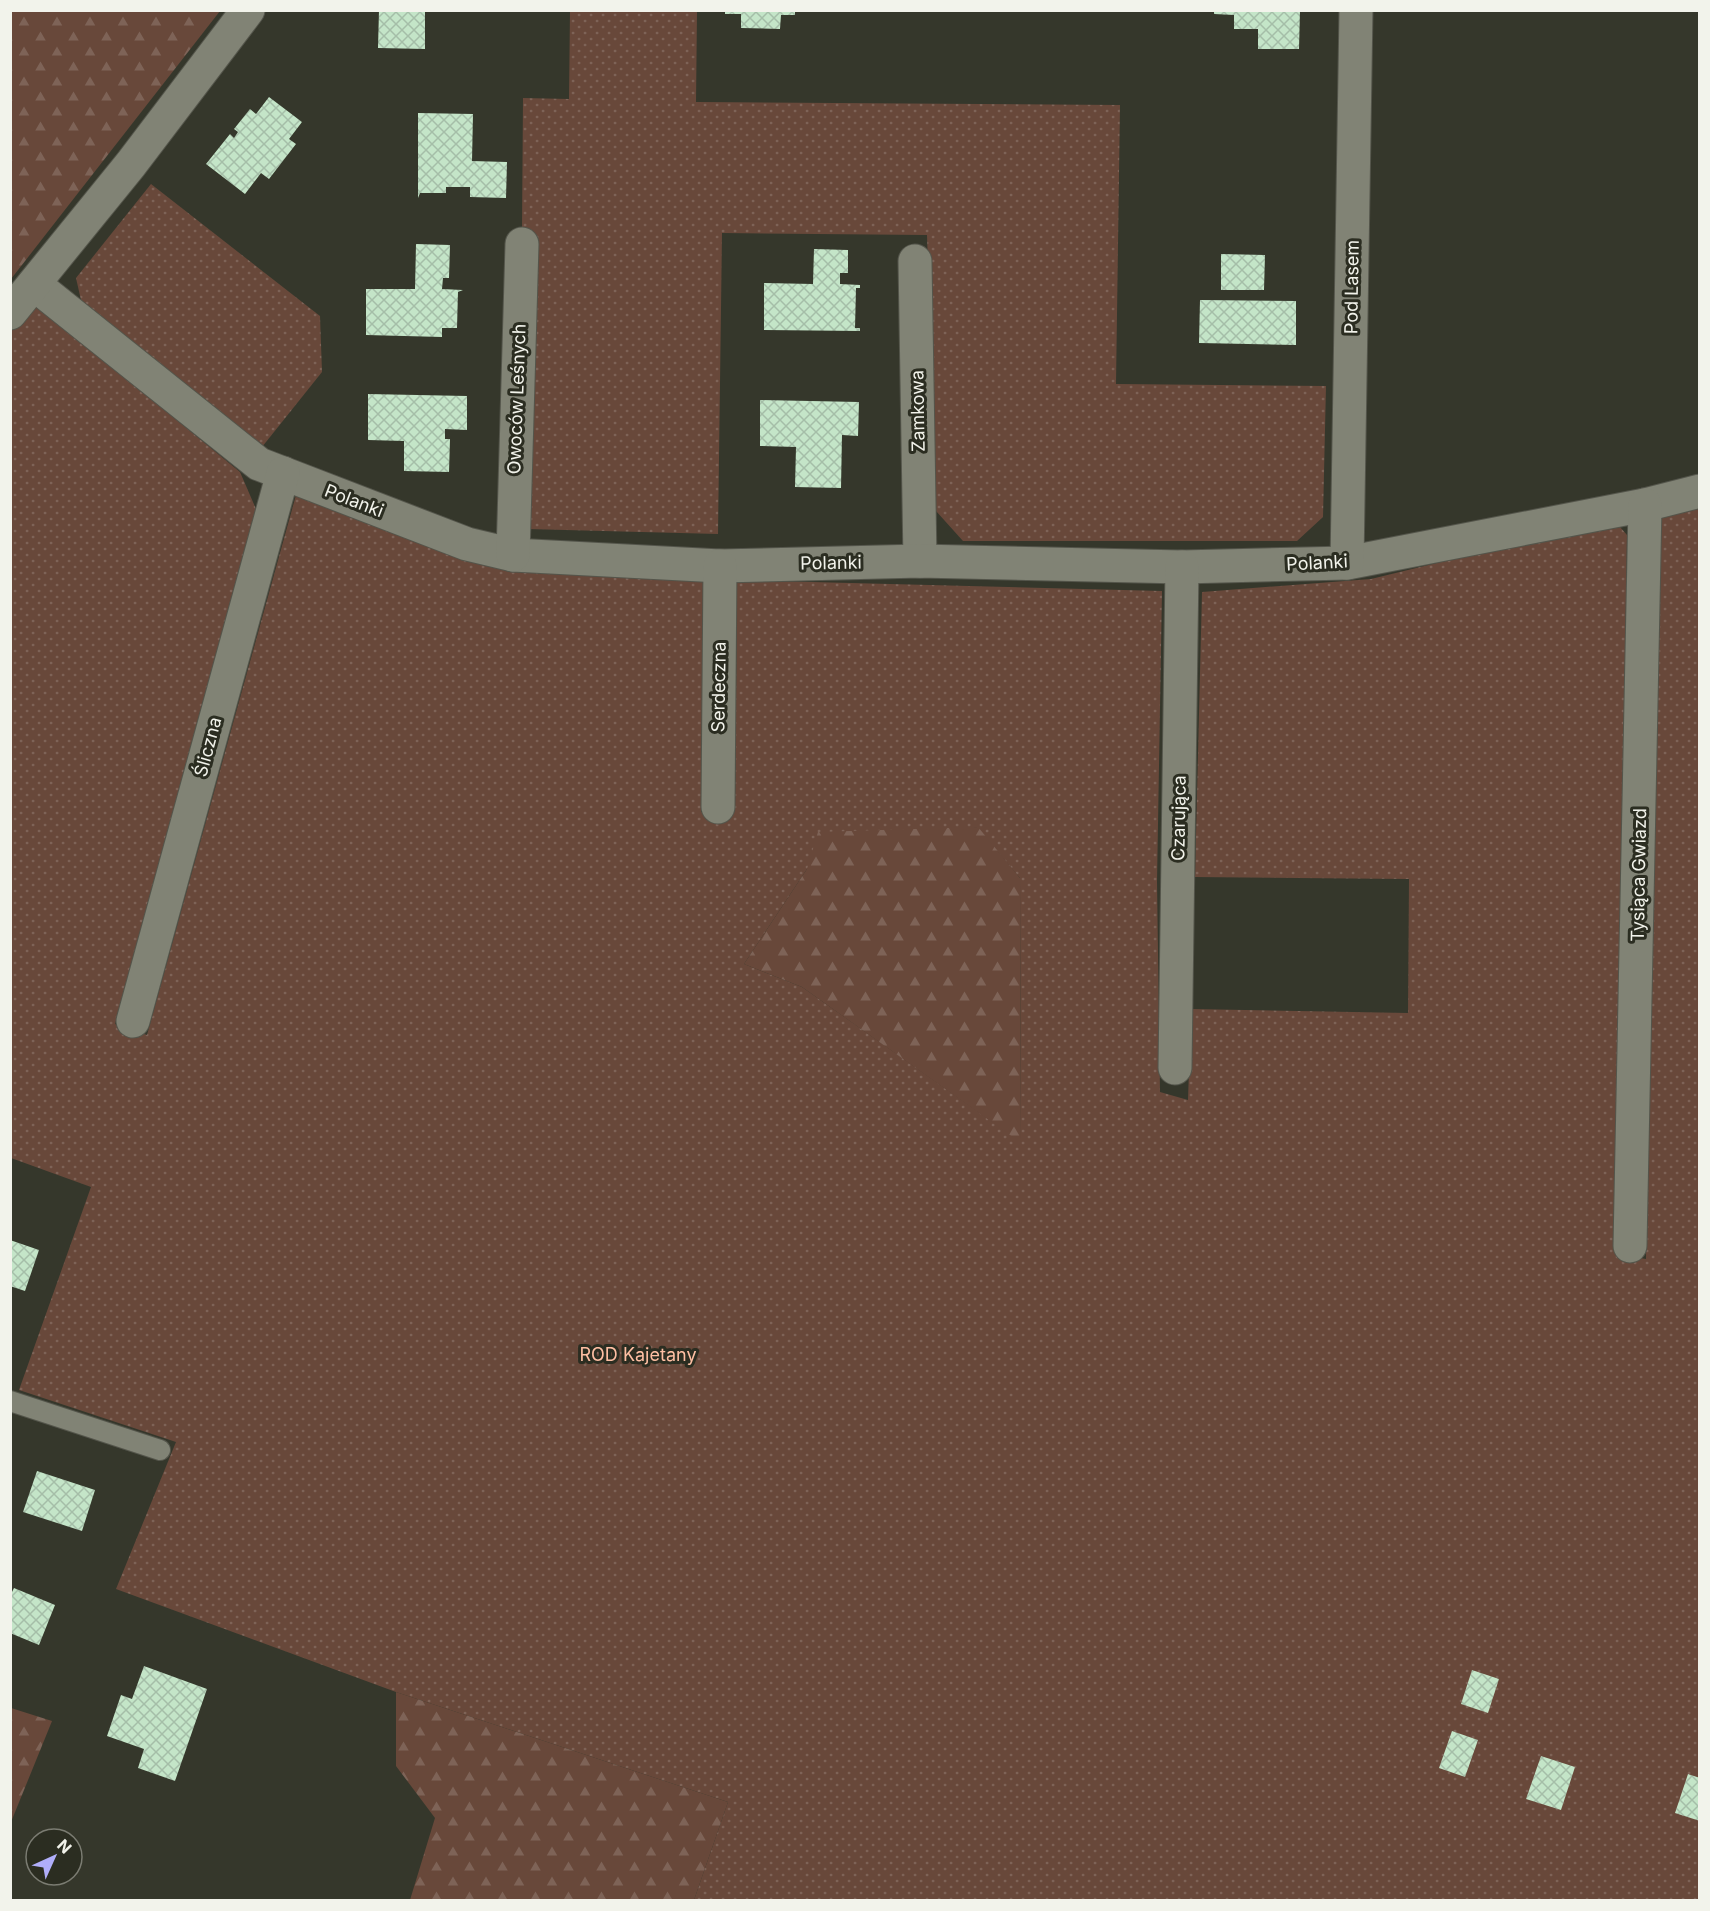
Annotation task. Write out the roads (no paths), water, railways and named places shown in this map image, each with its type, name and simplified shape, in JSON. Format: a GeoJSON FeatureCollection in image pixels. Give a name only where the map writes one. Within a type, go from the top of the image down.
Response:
{"type":"FeatureCollection","features":[{"type":"Feature","properties":{"kind":"street"},"geometry":{"type":"LineString","coordinates":[[10,313],[130,164],[248,10]]}},
{"type":"Feature","properties":{"kind":"street","name":"Pod Lasem"},"geometry":{"type":"LineString","coordinates":[[1347,563],[1356,10]]}},
{"type":"Feature","properties":{"kind":"street","name":"Owoców Leśnych"},"geometry":{"type":"LineString","coordinates":[[513,555],[522,244]]}},
{"type":"Feature","properties":{"kind":"street","name":"Zamkowa"},"geometry":{"type":"LineString","coordinates":[[915,261],[920,561]]}},
{"type":"Feature","properties":{"kind":"street","name":"Polanki"},"geometry":{"type":"LineString","coordinates":[[34,284],[259,464],[467,544],[513,555],[720,566],[920,561],[1182,567],[1347,563],[1645,505],[1700,490]]}},
{"type":"Feature","properties":{"kind":"street","name":"Śliczna"},"geometry":{"type":"LineString","coordinates":[[133,1021],[283,473]]}},
{"type":"Feature","properties":{"kind":"street","name":"Tysiąca Gwiazd"},"geometry":{"type":"LineString","coordinates":[[1630,1246],[1645,505]]}},
{"type":"Feature","properties":{"kind":"street","name":"Serdeczna"},"geometry":{"type":"LineString","coordinates":[[718,807],[720,566]]}},
{"type":"Feature","properties":{"kind":"street","name":"Czarująca"},"geometry":{"type":"LineString","coordinates":[[1175,1068],[1182,567]]}},
{"type":"Feature","properties":{"kind":"lane"},"geometry":{"type":"LineString","coordinates":[[10,1401],[160,1450]]}},
{"type":"Feature","properties":{"kind":"park label","name":"ROD Kajetany"},"geometry":{"type":"Point","coordinates":[638,1355]}}]}
